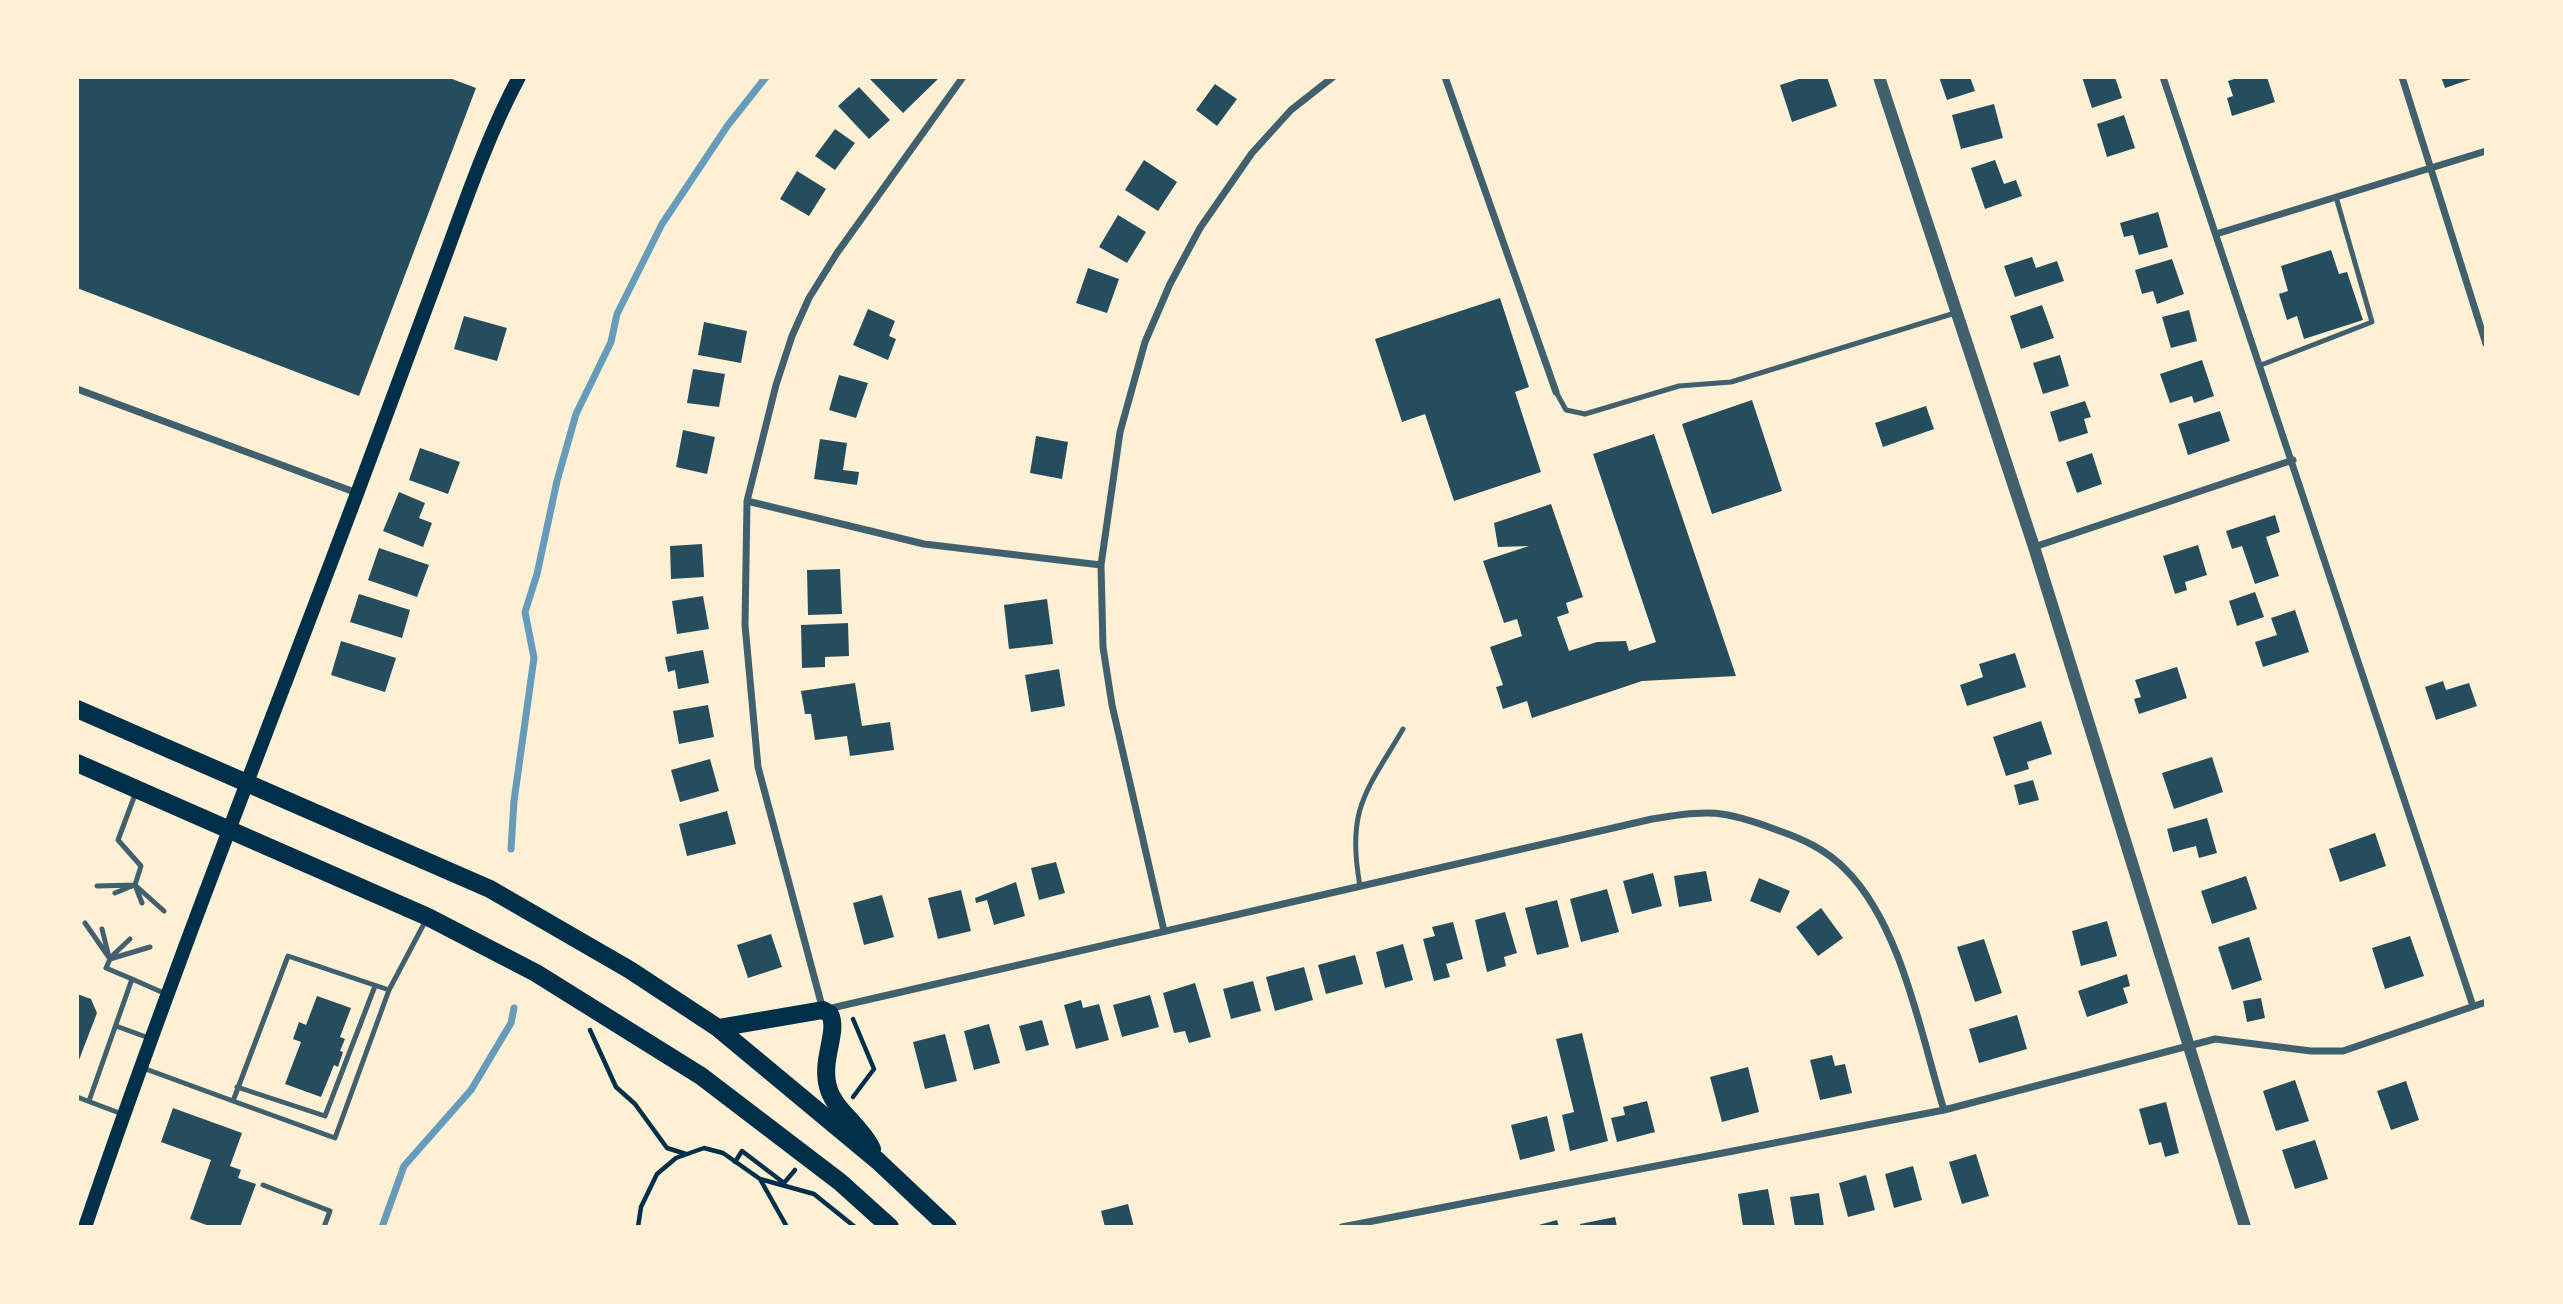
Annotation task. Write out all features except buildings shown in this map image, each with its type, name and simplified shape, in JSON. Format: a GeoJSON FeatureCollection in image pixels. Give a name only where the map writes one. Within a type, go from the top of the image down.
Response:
{"type":"FeatureCollection","features":[{"type":"Feature","properties":{"kind":"main road"},"geometry":{"type":"LineString","coordinates":[[85,1227],[149,1038],[227,829],[358,494],[473,182],[502,109],[519,77]]}},
{"type":"Feature","properties":{"kind":"main road"},"geometry":{"type":"LineString","coordinates":[[77,709],[490,889],[630,970],[718,1028],[878,1161],[948,1227]]}},
{"type":"Feature","properties":{"kind":"main road"},"geometry":{"type":"LineString","coordinates":[[77,763],[428,917],[502,954],[701,1076],[840,1182],[890,1227]]}},
{"type":"Feature","properties":{"kind":"main road"},"geometry":{"type":"LineString","coordinates":[[718,1028],[823,1010],[833,1021],[824,1068],[830,1092],[868,1140],[878,1161]]}},
{"type":"Feature","properties":{"kind":"street"},"geometry":{"type":"LineString","coordinates":[[963,77],[837,253],[809,298],[792,336],[776,385],[747,501],[745,625],[758,766],[823,1010],[1360,886],[1694,812],[1714,811],[1795,836],[1822,850],[1847,870],[1866,895],[1886,932],[1905,980],[1944,1110]]}},
{"type":"Feature","properties":{"kind":"street"},"geometry":{"type":"LineString","coordinates":[[1164,931],[1112,705],[1103,647],[1101,565],[1120,432],[1129,391],[1170,284],[1200,228],[1252,153],[1291,110],[1333,77]]}},
{"type":"Feature","properties":{"kind":"street"},"geometry":{"type":"LineString","coordinates":[[1445,77],[1556,392]]}},
{"type":"Feature","properties":{"kind":"street"},"geometry":{"type":"LineString","coordinates":[[1879,77],[2034,547],[2245,1227]]}},
{"type":"Feature","properties":{"kind":"street"},"geometry":{"type":"LineString","coordinates":[[2164,77],[2473,1006]]}},
{"type":"Feature","properties":{"kind":"street"},"geometry":{"type":"LineString","coordinates":[[2402,77],[2486,344]]}},
{"type":"Feature","properties":{"kind":"street"},"geometry":{"type":"LineString","coordinates":[[2216,234],[2486,151]]}},
{"type":"Feature","properties":{"kind":"street"},"geometry":{"type":"LineString","coordinates":[[77,389],[358,494]]}},
{"type":"Feature","properties":{"kind":"street"},"geometry":{"type":"LineString","coordinates":[[2034,547],[2293,460]]}},
{"type":"Feature","properties":{"kind":"street"},"geometry":{"type":"LineString","coordinates":[[747,501],[924,544],[1101,565]]}},
{"type":"Feature","properties":{"kind":"street"},"geometry":{"type":"LineString","coordinates":[[1342,1227],[1944,1110],[2215,1039],[2311,1051],[2343,1051],[2369,1045],[2486,1002]]}},
{"type":"Feature","properties":{"kind":"lane"},"geometry":{"type":"LineString","coordinates":[[2261,365],[2372,323],[2336,197]]}},
{"type":"Feature","properties":{"kind":"lane"},"geometry":{"type":"LineString","coordinates":[[1556,392],[1566,410],[1585,414],[1679,386],[1731,382],[1958,312]]}},
{"type":"Feature","properties":{"kind":"lane"},"geometry":{"type":"LineString","coordinates":[[1360,886],[1353,847],[1355,818],[1366,792],[1403,729]]}},
{"type":"Feature","properties":{"kind":"lane"},"geometry":{"type":"LineString","coordinates":[[137,789],[118,840],[142,866],[135,885],[142,903]]}},
{"type":"Feature","properties":{"kind":"lane"},"geometry":{"type":"LineString","coordinates":[[115,893],[135,885]]}},
{"type":"Feature","properties":{"kind":"lane"},"geometry":{"type":"LineString","coordinates":[[97,886],[135,885],[164,911]]}},
{"type":"Feature","properties":{"kind":"lane"},"geometry":{"type":"LineString","coordinates":[[140,1067],[335,1138],[389,990],[428,917]]}},
{"type":"Feature","properties":{"kind":"lane"},"geometry":{"type":"LineString","coordinates":[[85,923],[110,959]]}},
{"type":"Feature","properties":{"kind":"lane"},"geometry":{"type":"LineString","coordinates":[[102,929],[110,959]]}},
{"type":"Feature","properties":{"kind":"lane"},"geometry":{"type":"LineString","coordinates":[[130,939],[110,959],[106,968],[166,994]]}},
{"type":"Feature","properties":{"kind":"lane"},"geometry":{"type":"LineString","coordinates":[[110,959],[150,947]]}},
{"type":"Feature","properties":{"kind":"lane"},"geometry":{"type":"LineString","coordinates":[[233,1101],[288,956],[389,990]]}},
{"type":"Feature","properties":{"kind":"lane"},"geometry":{"type":"LineString","coordinates":[[89,1101],[132,979]]}},
{"type":"Feature","properties":{"kind":"lane"},"geometry":{"type":"LineString","coordinates":[[237,1087],[325,1116],[375,986]]}},
{"type":"Feature","properties":{"kind":"lane"},"geometry":{"type":"LineString","coordinates":[[116,1026],[149,1038]]}},
{"type":"Feature","properties":{"kind":"lane"},"geometry":{"type":"LineString","coordinates":[[77,1097],[122,1114]]}},
{"type":"Feature","properties":{"kind":"lane"},"geometry":{"type":"LineString","coordinates":[[264,1185],[330,1211],[324,1227]]}},
{"type":"Feature","properties":{"kind":"path"},"geometry":{"type":"LineString","coordinates":[[845,1005],[874,1069],[856,1093]]}},
{"type":"Feature","properties":{"kind":"path"},"geometry":{"type":"LineString","coordinates":[[598,1012],[590,1029],[616,1087],[635,1104],[667,1148],[687,1155]]}},
{"type":"Feature","properties":{"kind":"path"},"geometry":{"type":"LineString","coordinates":[[638,1227],[641,1207],[657,1174],[676,1158],[704,1148],[723,1153],[760,1179],[814,1194],[855,1227]]}},
{"type":"Feature","properties":{"kind":"path"},"geometry":{"type":"LineString","coordinates":[[735,1162],[742,1152],[784,1183]]}},
{"type":"Feature","properties":{"kind":"path"},"geometry":{"type":"LineString","coordinates":[[760,1179],[787,1227]]}},
{"type":"Feature","properties":{"kind":"waterway"},"geometry":{"type":"LineString","coordinates":[[511,849],[514,801],[534,658],[525,612],[537,574],[557,481],[576,414],[611,342],[617,314],[662,224],[728,125],[766,77]]}},
{"type":"Feature","properties":{"kind":"waterway"},"geometry":{"type":"LineString","coordinates":[[382,1227],[404,1166],[471,1090],[511,1023],[514,1008]]}}]}
